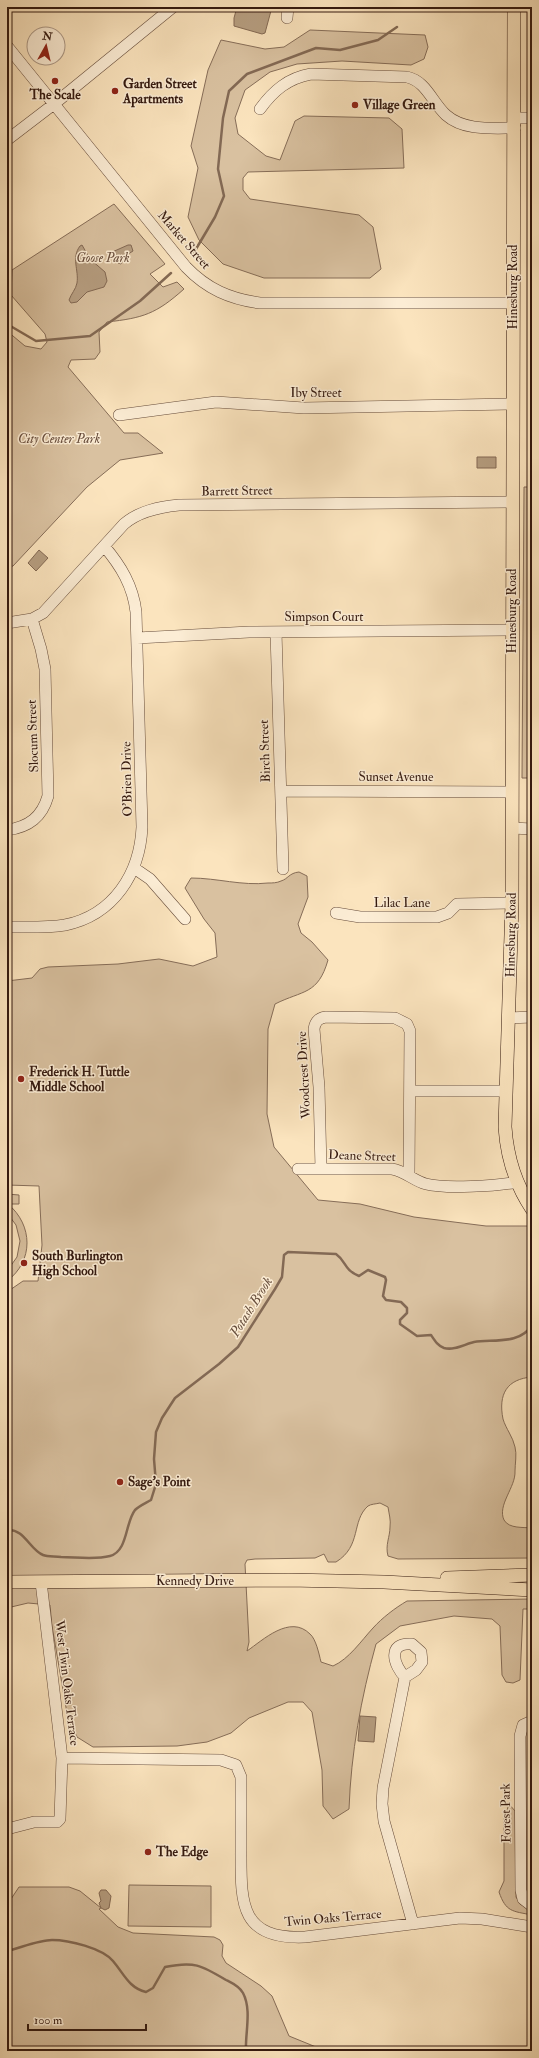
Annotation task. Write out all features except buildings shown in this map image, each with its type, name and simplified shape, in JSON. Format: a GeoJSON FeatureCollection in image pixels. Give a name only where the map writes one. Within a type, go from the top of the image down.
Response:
{"type":"FeatureCollection","features":[{"type":"Feature","properties":{"kind":"main road","name":"Hinesburg Road"},"geometry":{"type":"LineString","coordinates":[[514,7],[515,123],[512,303],[512,904],[505,1091],[506,1137],[510,1164],[517,1182],[532,1209]]}},
{"type":"Feature","properties":{"kind":"main road","name":"Kennedy Drive"},"geometry":{"type":"LineString","coordinates":[[384,1582],[532,1575]]}},
{"type":"Feature","properties":{"kind":"main road","name":"Kennedy Drive"},"geometry":{"type":"LineString","coordinates":[[7,1582],[282,1580],[384,1582],[532,1590]]}},
{"type":"Feature","properties":{"kind":"street"},"geometry":{"type":"LineString","coordinates":[[7,140],[54,104],[173,7]]}},
{"type":"Feature","properties":{"kind":"street","name":"Market Street"},"geometry":{"type":"LineString","coordinates":[[7,46],[186,267],[201,281],[218,292],[238,299],[260,303],[512,303]]}},
{"type":"Feature","properties":{"kind":"street"},"geometry":{"type":"LineString","coordinates":[[260,109],[270,95],[279,87],[301,76],[310,74],[407,77],[420,83],[443,112],[457,122],[478,128],[515,123],[532,118]]}},
{"type":"Feature","properties":{"kind":"street","name":"Iby Street"},"geometry":{"type":"LineString","coordinates":[[120,415],[216,402],[304,408],[512,404]]}},
{"type":"Feature","properties":{"kind":"street","name":"Barrett Street"},"geometry":{"type":"LineString","coordinates":[[7,624],[32,619],[48,608],[130,519],[143,512],[164,506],[512,502]]}},
{"type":"Feature","properties":{"kind":"street","name":"O'Brien Drive"},"geometry":{"type":"LineString","coordinates":[[7,927],[58,926],[83,919],[99,910],[116,896],[134,868],[140,850],[142,827],[136,612],[131,589],[122,570],[104,546]]}},
{"type":"Feature","properties":{"kind":"street","name":"Slocum Street"},"geometry":{"type":"LineString","coordinates":[[7,830],[17,829],[32,822],[43,810],[48,796],[45,670],[41,649],[32,619]]}},
{"type":"Feature","properties":{"kind":"street","name":"Simpson Court"},"geometry":{"type":"LineString","coordinates":[[137,638],[276,632],[512,630]]}},
{"type":"Feature","properties":{"kind":"street","name":"Birch Street"},"geometry":{"type":"LineString","coordinates":[[276,632],[283,869]]}},
{"type":"Feature","properties":{"kind":"street","name":"Sunset Avenue"},"geometry":{"type":"LineString","coordinates":[[281,791],[512,792]]}},
{"type":"Feature","properties":{"kind":"street"},"geometry":{"type":"LineString","coordinates":[[512,825],[532,821]]}},
{"type":"Feature","properties":{"kind":"street"},"geometry":{"type":"LineString","coordinates":[[512,825],[532,829]]}},
{"type":"Feature","properties":{"kind":"street"},"geometry":{"type":"LineString","coordinates":[[134,868],[150,879],[185,919]]}},
{"type":"Feature","properties":{"kind":"street","name":"Lilac Lane"},"geometry":{"type":"LineString","coordinates":[[336,912],[360,917],[437,917],[448,913],[457,904],[512,904]]}},
{"type":"Feature","properties":{"kind":"street","name":"Woodcrest Drive"},"geometry":{"type":"LineString","coordinates":[[321,1169],[319,1087],[314,1029],[319,1019],[326,1017],[396,1018],[404,1021],[409,1027],[410,1031],[409,1175]]}},
{"type":"Feature","properties":{"kind":"street"},"geometry":{"type":"LineString","coordinates":[[508,1018],[532,1017]]}},
{"type":"Feature","properties":{"kind":"street"},"geometry":{"type":"LineString","coordinates":[[410,1091],[505,1091]]}},
{"type":"Feature","properties":{"kind":"street","name":"Deane Street"},"geometry":{"type":"LineString","coordinates":[[298,1169],[388,1168],[409,1175],[420,1182],[432,1185],[499,1185],[517,1182]]}},
{"type":"Feature","properties":{"kind":"street","name":"West Twin Oaks Terrace"},"geometry":{"type":"LineString","coordinates":[[41,1582],[62,1758],[221,1760],[236,1765]]}},
{"type":"Feature","properties":{"kind":"street"},"geometry":{"type":"LineString","coordinates":[[406,1677],[383,1788],[382,1804],[384,1821],[413,1924]]}},
{"type":"Feature","properties":{"kind":"street","name":"Forest Park"},"geometry":{"type":"LineString","coordinates":[[532,1721],[523,1725],[520,1736],[521,1890],[523,1899],[532,1906]]}},
{"type":"Feature","properties":{"kind":"street"},"geometry":{"type":"LineString","coordinates":[[7,1829],[34,1822],[58,1822],[60,1819],[62,1758]]}},
{"type":"Feature","properties":{"kind":"street","name":"Twin Oaks Terrace"},"geometry":{"type":"LineString","coordinates":[[236,1765],[241,1777],[241,1894],[248,1914],[255,1923],[266,1931],[280,1936],[292,1937],[475,1918],[532,1927]]}},
{"type":"Feature","properties":{"kind":"green space"},"geometry":{"type":"Polygon","coordinates":[[[310,30],[425,35],[428,47],[424,59],[411,65],[342,61],[297,64],[270,72],[245,90],[235,118],[238,134],[266,156],[280,160],[295,121],[304,116],[389,118],[402,129],[404,168],[248,172],[243,178],[243,190],[250,199],[359,215],[373,227],[381,269],[370,278],[264,278],[223,264],[199,240],[188,217],[198,168],[191,146],[208,70],[221,40],[265,49],[284,47],[310,30]]]}},
{"type":"Feature","properties":{"kind":"green space"},"geometry":{"type":"Polygon","coordinates":[[[114,204],[165,264],[150,274],[163,287],[177,282],[184,289],[165,304],[148,313],[130,319],[107,322],[99,332],[100,352],[95,359],[71,360],[68,367],[124,433],[138,433],[163,453],[120,460],[87,487],[13,566],[7,568],[7,331],[25,346],[41,349],[47,342],[45,334],[11,295],[12,270],[114,204]]]}},
{"type":"Feature","properties":{"kind":"green space"},"geometry":{"type":"Polygon","coordinates":[[[524,487],[532,487],[532,778],[522,778],[524,487]]]}},
{"type":"Feature","properties":{"kind":"green space"},"geometry":{"type":"Polygon","coordinates":[[[299,872],[307,876],[308,897],[298,924],[301,933],[312,942],[328,960],[324,971],[314,986],[275,1004],[268,1029],[267,1114],[274,1147],[318,1200],[360,1204],[414,1217],[486,1226],[532,1226],[532,1377],[523,1378],[516,1381],[506,1389],[503,1395],[502,1410],[504,1423],[516,1450],[515,1477],[503,1508],[504,1520],[509,1525],[532,1528],[532,1558],[398,1559],[388,1556],[387,1548],[390,1531],[390,1517],[388,1507],[380,1503],[369,1505],[363,1512],[359,1519],[350,1549],[336,1562],[328,1562],[324,1554],[315,1558],[247,1560],[245,1564],[249,1642],[247,1651],[277,1631],[294,1627],[302,1629],[312,1636],[316,1643],[321,1662],[333,1666],[350,1654],[385,1617],[407,1601],[532,1599],[532,1609],[523,1609],[520,1680],[513,1683],[506,1682],[502,1675],[500,1626],[492,1619],[454,1616],[400,1626],[376,1644],[354,1746],[349,1809],[333,1819],[323,1806],[322,1770],[312,1712],[303,1702],[288,1702],[249,1718],[231,1733],[207,1742],[177,1746],[93,1747],[77,1737],[68,1719],[52,1626],[50,1605],[28,1603],[7,1608],[7,1292],[23,1281],[38,1281],[42,1245],[39,1186],[7,1185],[7,981],[32,978],[40,969],[48,967],[118,964],[159,959],[193,966],[217,957],[215,933],[204,919],[185,888],[191,878],[258,884],[278,882],[299,872]]]}},
{"type":"Feature","properties":{"kind":"green space"},"geometry":{"type":"Polygon","coordinates":[[[7,1194],[19,1195],[19,1204],[8,1204],[22,1222],[26,1232],[27,1243],[26,1253],[22,1263],[16,1273],[7,1281],[7,1271],[17,1257],[20,1241],[16,1225],[7,1213],[7,1194]]]}},
{"type":"Feature","properties":{"kind":"green space"},"geometry":{"type":"Polygon","coordinates":[[[509,1804],[515,1811],[516,1897],[520,1904],[532,1910],[532,1915],[511,1910],[504,1903],[499,1892],[504,1881],[504,1819],[509,1804]]]}},
{"type":"Feature","properties":{"kind":"green space","name":"The Edge"},"geometry":{"type":"Polygon","coordinates":[[[129,1885],[211,1886],[211,1927],[128,1926],[129,1885]]]}},
{"type":"Feature","properties":{"kind":"green space"},"geometry":{"type":"Polygon","coordinates":[[[19,1887],[69,1887],[80,1891],[101,1908],[99,1909],[118,1927],[133,1933],[214,1937],[220,1940],[223,1945],[222,1956],[226,1963],[261,1986],[272,1996],[289,2036],[316,2047],[350,2051],[7,2051],[7,1905],[19,1887]]]}},
{"type":"Feature","properties":{"kind":"shaded area"},"geometry":{"type":"Polygon","coordinates":[[[237,7],[272,7],[265,33],[262,34],[234,26],[234,18],[237,7]]]}},
{"type":"Feature","properties":{"kind":"shaded area"},"geometry":{"type":"Polygon","coordinates":[[[82,245],[90,259],[105,272],[107,281],[104,287],[87,292],[77,302],[71,303],[69,300],[77,283],[76,255],[80,246],[82,245]]]}},
{"type":"Feature","properties":{"kind":"shaded area"},"geometry":{"type":"Polygon","coordinates":[[[131,245],[133,251],[125,256],[121,264],[118,263],[110,253],[131,245]]]}},
{"type":"Feature","properties":{"kind":"shaded area"},"geometry":{"type":"Polygon","coordinates":[[[477,457],[496,457],[496,468],[477,468],[477,457]]]}},
{"type":"Feature","properties":{"kind":"shaded area"},"geometry":{"type":"Polygon","coordinates":[[[39,550],[48,558],[36,571],[28,563],[39,550]]]}},
{"type":"Feature","properties":{"kind":"shaded area"},"geometry":{"type":"Polygon","coordinates":[[[360,1716],[376,1717],[374,1742],[358,1741],[360,1716]]]}},
{"type":"Feature","properties":{"kind":"shaded area"},"geometry":{"type":"Polygon","coordinates":[[[101,1890],[106,1890],[111,1896],[109,1908],[105,1910],[101,1908],[99,1903],[101,1901],[99,1893],[101,1890]]]}},
{"type":"Feature","properties":{"kind":"waterway"},"geometry":{"type":"LineString","coordinates":[[193,254],[215,217],[224,196],[218,169],[223,118],[229,91],[247,74],[316,48],[340,50],[378,40],[397,27]]}},
{"type":"Feature","properties":{"kind":"waterway"},"geometry":{"type":"LineString","coordinates":[[7,324],[36,341],[90,336],[140,301],[171,273]]}},
{"type":"Feature","properties":{"kind":"waterway","name":"Potash Brook"},"geometry":{"type":"LineString","coordinates":[[7,1530],[18,1532],[34,1549],[45,1556],[92,1558],[110,1556],[116,1553],[123,1543],[129,1522],[135,1510],[151,1500],[156,1484],[154,1459],[156,1432],[162,1418],[175,1398],[219,1364],[238,1347],[282,1277],[284,1255],[288,1252],[336,1254],[354,1274],[359,1276],[368,1270],[385,1277],[386,1280],[383,1296],[386,1300],[401,1302],[407,1308],[407,1313],[400,1320],[400,1324],[417,1336],[431,1335],[438,1345],[444,1348],[456,1348],[474,1342],[506,1340],[521,1336],[532,1325]]}},
{"type":"Feature","properties":{"kind":"waterway"},"geometry":{"type":"LineString","coordinates":[[7,1951],[47,1940],[67,1941],[85,1946],[108,1956],[131,1984],[146,1992],[153,1988],[165,1967],[183,1964],[203,1968],[240,1988],[243,1993],[246,2000],[248,2014],[246,2051]]}},
{"type":"Feature","properties":{"kind":"place","name":"The Scale"},"geometry":{"type":"Point","coordinates":[55,81]}},
{"type":"Feature","properties":{"kind":"place","name":"Garden Street Apartments"},"geometry":{"type":"Point","coordinates":[115,91]}},
{"type":"Feature","properties":{"kind":"place","name":"Village Green"},"geometry":{"type":"Point","coordinates":[355,105]}},
{"type":"Feature","properties":{"kind":"place","name":"Frederick H. Tuttle Middle School"},"geometry":{"type":"Point","coordinates":[21,1079]}},
{"type":"Feature","properties":{"kind":"place","name":"South Burlington High School"},"geometry":{"type":"Point","coordinates":[24,1263]}},
{"type":"Feature","properties":{"kind":"place","name":"Sage's Point"},"geometry":{"type":"Point","coordinates":[120,1482]}},
{"type":"Feature","properties":{"kind":"place","name":"The Edge"},"geometry":{"type":"Point","coordinates":[148,1852]}},
{"type":"Feature","properties":{"kind":"park label","name":"Goose Park"},"geometry":{"type":"Point","coordinates":[103,258]}},
{"type":"Feature","properties":{"kind":"park label","name":"City Center Park"},"geometry":{"type":"Point","coordinates":[59,439]}}]}
